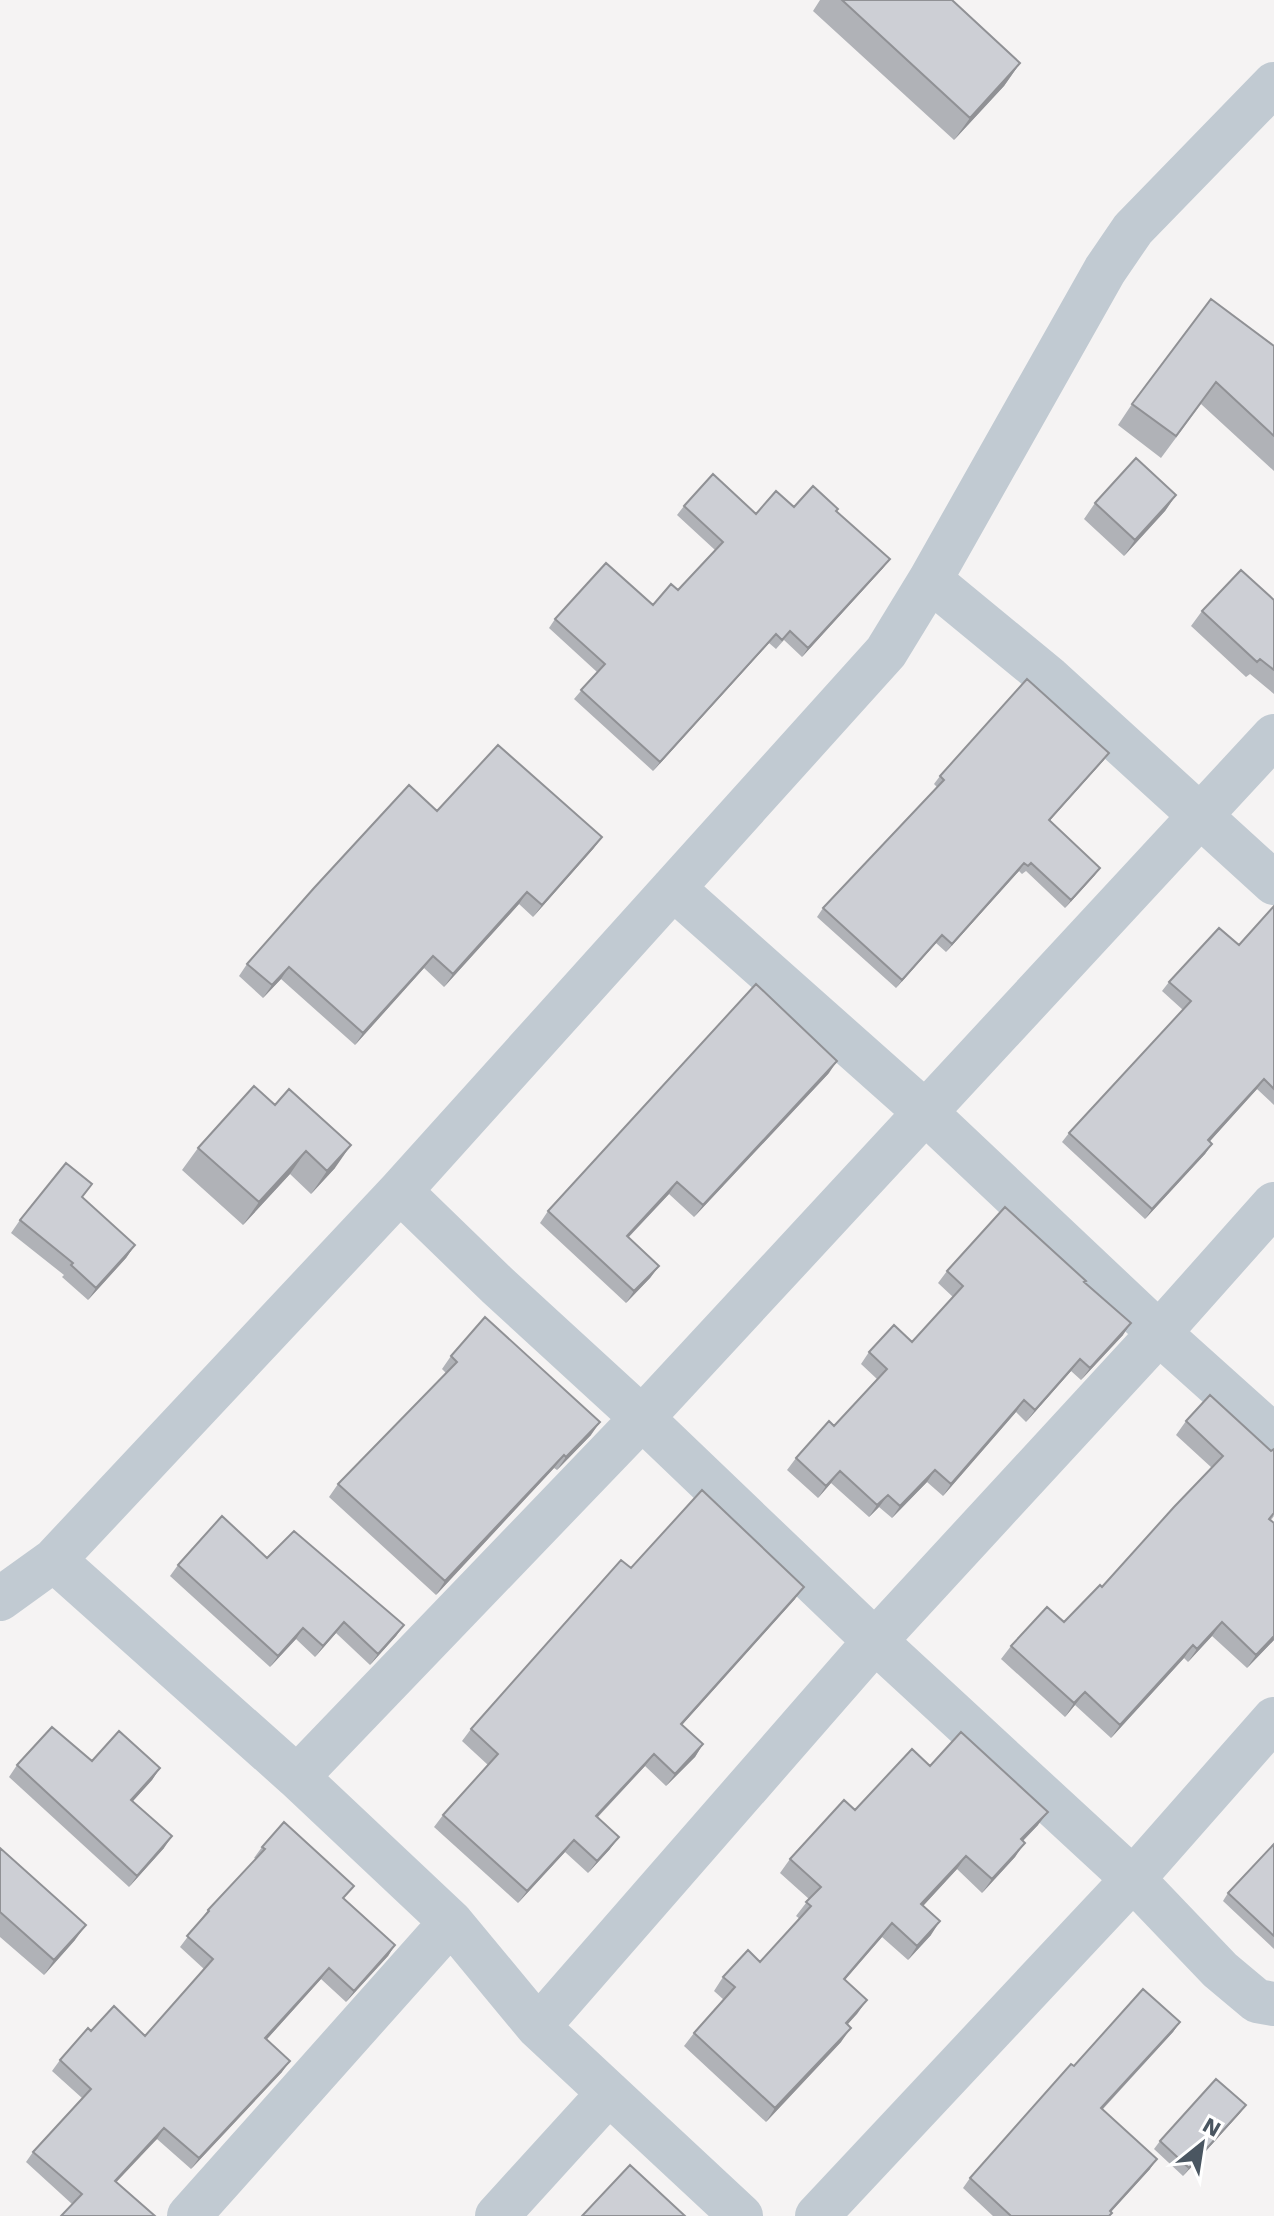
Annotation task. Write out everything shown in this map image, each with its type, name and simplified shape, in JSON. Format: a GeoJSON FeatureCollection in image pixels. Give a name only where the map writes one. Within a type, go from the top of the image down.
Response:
{"type":"FeatureCollection","features":[{"type":"Feature","properties":{"kind":"street"},"geometry":{"type":"LineString","coordinates":[[0,1599],[54,1560],[400,1191],[886,652],[1105,270],[1133,229],[1274,84]]}},
{"type":"Feature","properties":{"kind":"street"},"geometry":{"type":"LineString","coordinates":[[930,580],[1049,678],[1274,883]]}},
{"type":"Feature","properties":{"kind":"street"},"geometry":{"type":"LineString","coordinates":[[297,1777],[642,1418],[1274,736]]}},
{"type":"Feature","properties":{"kind":"street"},"geometry":{"type":"LineString","coordinates":[[673,888],[925,1112],[1159,1333],[1274,1436]]}},
{"type":"Feature","properties":{"kind":"street"},"geometry":{"type":"LineString","coordinates":[[400,1191],[875,1641],[1133,1879],[1220,1970],[1257,2001],[1274,2004]]}},
{"type":"Feature","properties":{"kind":"street"},"geometry":{"type":"LineString","coordinates":[[538,2027],[875,1641],[1274,1204]]}},
{"type":"Feature","properties":{"kind":"street"},"geometry":{"type":"LineString","coordinates":[[54,1560],[297,1777],[451,1922],[538,2027],[741,2216]]}},
{"type":"Feature","properties":{"kind":"street"},"geometry":{"type":"LineString","coordinates":[[817,2216],[1133,1879],[1274,1719]]}},
{"type":"Feature","properties":{"kind":"street"},"geometry":{"type":"LineString","coordinates":[[189,2216],[451,1922]]}},
{"type":"Feature","properties":{"kind":"street"},"geometry":{"type":"LineString","coordinates":[[497,2216],[609,2093]]}},
{"type":"Feature","properties":{"kind":"building"},"geometry":{"type":"Polygon","coordinates":[[[842,0],[952,0],[1020,63],[970,118],[842,0]]]}},
{"type":"Feature","properties":{"kind":"building"},"geometry":{"type":"Polygon","coordinates":[[[1211,299],[1274,346],[1274,436],[1216,382],[1176,436],[1132,404],[1211,299]]]}},
{"type":"Feature","properties":{"kind":"building"},"geometry":{"type":"Polygon","coordinates":[[[1136,458],[1176,495],[1135,540],[1095,503],[1136,458]]]}},
{"type":"Feature","properties":{"kind":"building"},"geometry":{"type":"Polygon","coordinates":[[[713,474],[756,514],[776,491],[794,507],[813,486],[890,559],[808,648],[790,631],[782,640],[776,634],[660,762],[581,690],[605,664],[555,619],[606,563],[653,605],[671,584],[678,590],[723,542],[684,506],[713,474]]]}},
{"type":"Feature","properties":{"kind":"building"},"geometry":{"type":"Polygon","coordinates":[[[1241,570],[1274,600],[1274,670],[1260,659],[1257,662],[1202,611],[1241,570]]]}},
{"type":"Feature","properties":{"kind":"building"},"geometry":{"type":"Polygon","coordinates":[[[1027,679],[1109,753],[1049,820],[1100,868],[1071,900],[1031,863],[1028,866],[1024,863],[952,944],[942,935],[902,980],[823,908],[944,780],[940,776],[1027,679]]]}},
{"type":"Feature","properties":{"kind":"building"},"geometry":{"type":"Polygon","coordinates":[[[498,745],[602,837],[542,905],[527,892],[453,974],[433,956],[363,1033],[289,967],[272,985],[247,964],[409,785],[437,811],[498,745]]]}},
{"type":"Feature","properties":{"kind":"building"},"geometry":{"type":"Polygon","coordinates":[[[1274,906],[1274,1089],[1264,1079],[1208,1140],[1212,1144],[1152,1209],[1069,1133],[1191,1001],[1169,982],[1219,928],[1239,945],[1274,906]]]}},
{"type":"Feature","properties":{"kind":"building"},"geometry":{"type":"Polygon","coordinates":[[[756,984],[837,1061],[703,1205],[677,1182],[627,1236],[659,1266],[634,1291],[548,1211],[756,984]]]}},
{"type":"Feature","properties":{"kind":"building"},"geometry":{"type":"Polygon","coordinates":[[[254,1086],[275,1105],[289,1089],[351,1145],[327,1171],[306,1151],[259,1202],[198,1148],[254,1086]]]}},
{"type":"Feature","properties":{"kind":"building"},"geometry":{"type":"Polygon","coordinates":[[[66,1163],[92,1184],[82,1197],[135,1245],[96,1288],[71,1265],[73,1263],[20,1220],[66,1163]]]}},
{"type":"Feature","properties":{"kind":"building"},"geometry":{"type":"Polygon","coordinates":[[[1005,1207],[1131,1323],[1090,1368],[1080,1359],[1035,1410],[1024,1400],[951,1484],[935,1470],[900,1506],[888,1495],[877,1505],[840,1471],[826,1486],[796,1458],[829,1421],[834,1426],[887,1369],[869,1352],[894,1325],[912,1342],[963,1286],[947,1271],[1005,1207]]]}},
{"type":"Feature","properties":{"kind":"building"},"geometry":{"type":"Polygon","coordinates":[[[485,1317],[600,1422],[566,1457],[564,1455],[445,1581],[338,1484],[457,1362],[451,1356],[485,1317]]]}},
{"type":"Feature","properties":{"kind":"building"},"geometry":{"type":"Polygon","coordinates":[[[1210,1395],[1271,1451],[1274,1449],[1274,1513],[1269,1519],[1274,1523],[1274,1636],[1256,1655],[1222,1622],[1197,1649],[1193,1645],[1120,1725],[1085,1692],[1074,1703],[1011,1646],[1047,1607],[1064,1622],[1100,1585],[1102,1587],[1223,1456],[1186,1421],[1210,1395]]]}},
{"type":"Feature","properties":{"kind":"building"},"geometry":{"type":"Polygon","coordinates":[[[702,1490],[804,1587],[681,1724],[703,1744],[675,1774],[654,1754],[596,1816],[619,1837],[597,1861],[574,1840],[527,1891],[443,1815],[498,1754],[471,1729],[621,1560],[631,1568],[702,1490]]]}},
{"type":"Feature","properties":{"kind":"building"},"geometry":{"type":"Polygon","coordinates":[[[222,1516],[267,1558],[294,1531],[404,1625],[378,1654],[344,1622],[323,1646],[303,1628],[278,1656],[178,1565],[222,1516]]]}},
{"type":"Feature","properties":{"kind":"building"},"geometry":{"type":"Polygon","coordinates":[[[52,1727],[92,1761],[119,1731],[160,1768],[131,1800],[172,1836],[137,1876],[17,1765],[52,1727]]]}},
{"type":"Feature","properties":{"kind":"building"},"geometry":{"type":"Polygon","coordinates":[[[961,1732],[1048,1812],[1021,1839],[1025,1843],[992,1879],[966,1856],[921,1904],[940,1921],[917,1946],[892,1923],[844,1979],[867,2000],[846,2023],[851,2028],[775,2108],[694,2033],[735,1987],[723,1977],[748,1950],[760,1962],[811,1906],[806,1902],[821,1887],[790,1859],[844,1800],[855,1810],[912,1749],[930,1766],[961,1732]]]}},
{"type":"Feature","properties":{"kind":"building"},"geometry":{"type":"Polygon","coordinates":[[[284,1822],[354,1886],[343,1898],[395,1945],[354,1991],[329,1968],[265,2038],[290,2061],[199,2158],[164,2128],[115,2181],[155,2216],[61,2216],[82,2194],[33,2152],[91,2089],[60,2060],[88,2028],[91,2031],[114,2006],[145,2036],[213,1959],[187,1936],[265,1849],[262,1847],[284,1822]]]}},
{"type":"Feature","properties":{"kind":"building"},"geometry":{"type":"Polygon","coordinates":[[[1274,1844],[1274,1936],[1228,1893],[1274,1844]]]}},
{"type":"Feature","properties":{"kind":"building"},"geometry":{"type":"Polygon","coordinates":[[[0,1848],[86,1925],[54,1960],[0,1912],[0,1848]]]}},
{"type":"Feature","properties":{"kind":"building"},"geometry":{"type":"Polygon","coordinates":[[[1143,1989],[1180,2022],[1101,2108],[1157,2159],[1110,2211],[1109,2216],[1011,2216],[970,2178],[1071,2064],[1074,2066],[1143,1989]]]}},
{"type":"Feature","properties":{"kind":"building"},"geometry":{"type":"Polygon","coordinates":[[[1216,2079],[1246,2105],[1189,2168],[1160,2141],[1216,2079]]]}},
{"type":"Feature","properties":{"kind":"building"},"geometry":{"type":"Polygon","coordinates":[[[630,2165],[685,2216],[582,2216],[630,2165]]]}}]}
